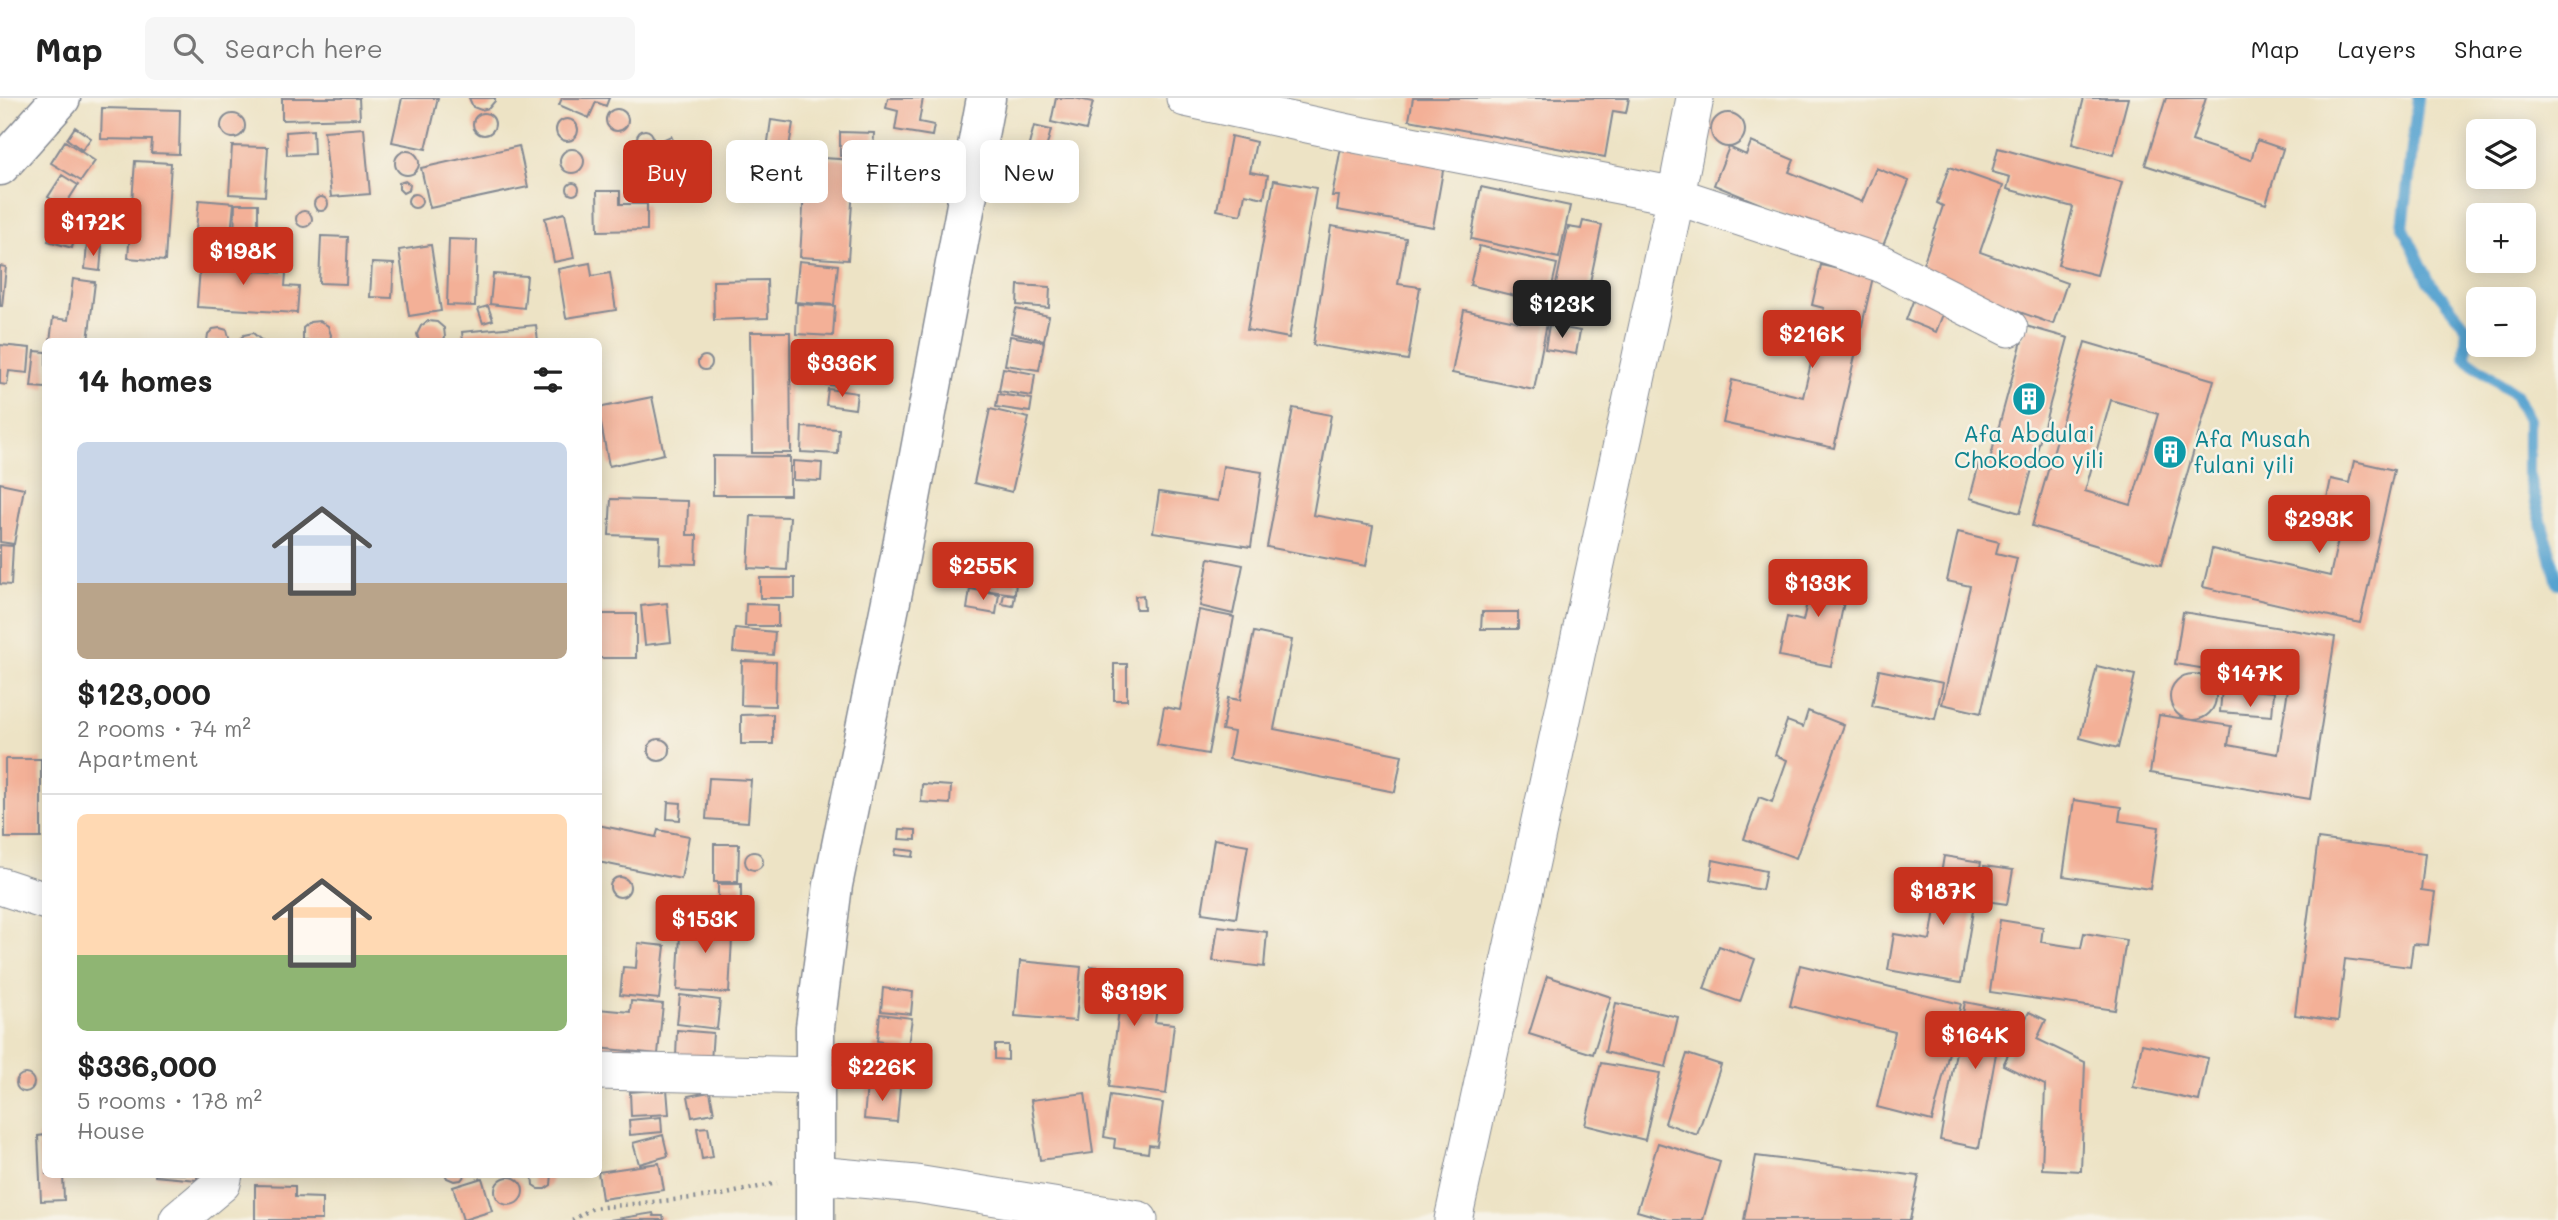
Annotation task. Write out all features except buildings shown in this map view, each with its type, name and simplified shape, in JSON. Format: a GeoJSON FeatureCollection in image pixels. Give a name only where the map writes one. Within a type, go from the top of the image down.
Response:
{"type":"FeatureCollection","features":[{"type":"Feature","properties":{"kind":"main road"},"geometry":{"type":"LineString","coordinates":[[0,166],[61,98]]}},
{"type":"Feature","properties":{"kind":"main road"},"geometry":{"type":"LineString","coordinates":[[815,1220],[815,1027],[833,886],[900,557],[986,98]]}},
{"type":"Feature","properties":{"kind":"street"},"geometry":{"type":"LineString","coordinates":[[1185,98],[1354,134],[1676,196],[1880,263],[2009,328]]}},
{"type":"Feature","properties":{"kind":"street"},"geometry":{"type":"LineString","coordinates":[[1453,1220],[1695,98]]}},
{"type":"Feature","properties":{"kind":"street"},"geometry":{"type":"LineString","coordinates":[[0,886],[42,900]]}},
{"type":"Feature","properties":{"kind":"street"},"geometry":{"type":"LineString","coordinates":[[602,1071],[815,1076]]}},
{"type":"Feature","properties":{"kind":"street"},"geometry":{"type":"LineString","coordinates":[[816,1175],[916,1184],[1139,1220]]}},
{"type":"Feature","properties":{"kind":"street"},"geometry":{"type":"LineString","coordinates":[[178,1220],[222,1183],[223,1178]]}},
{"type":"Feature","properties":{"kind":"path"},"geometry":{"type":"LineString","coordinates":[[572,1220],[593,1208],[722,1195],[816,1175]]}},
{"type":"Feature","properties":{"kind":"waterway"},"geometry":{"type":"LineString","coordinates":[[2418,98],[2403,227],[2429,281],[2467,328],[2465,358],[2515,394],[2528,420],[2528,473],[2558,583]]}},
{"type":"Feature","properties":{"kind":"place","name":"Afa Abdulai Chokodoo yili"},"geometry":{"type":"Point","coordinates":[2029,399]}},
{"type":"Feature","properties":{"kind":"place","name":"Afa Musah fulani yili"},"geometry":{"type":"Point","coordinates":[2170,452]}}]}
